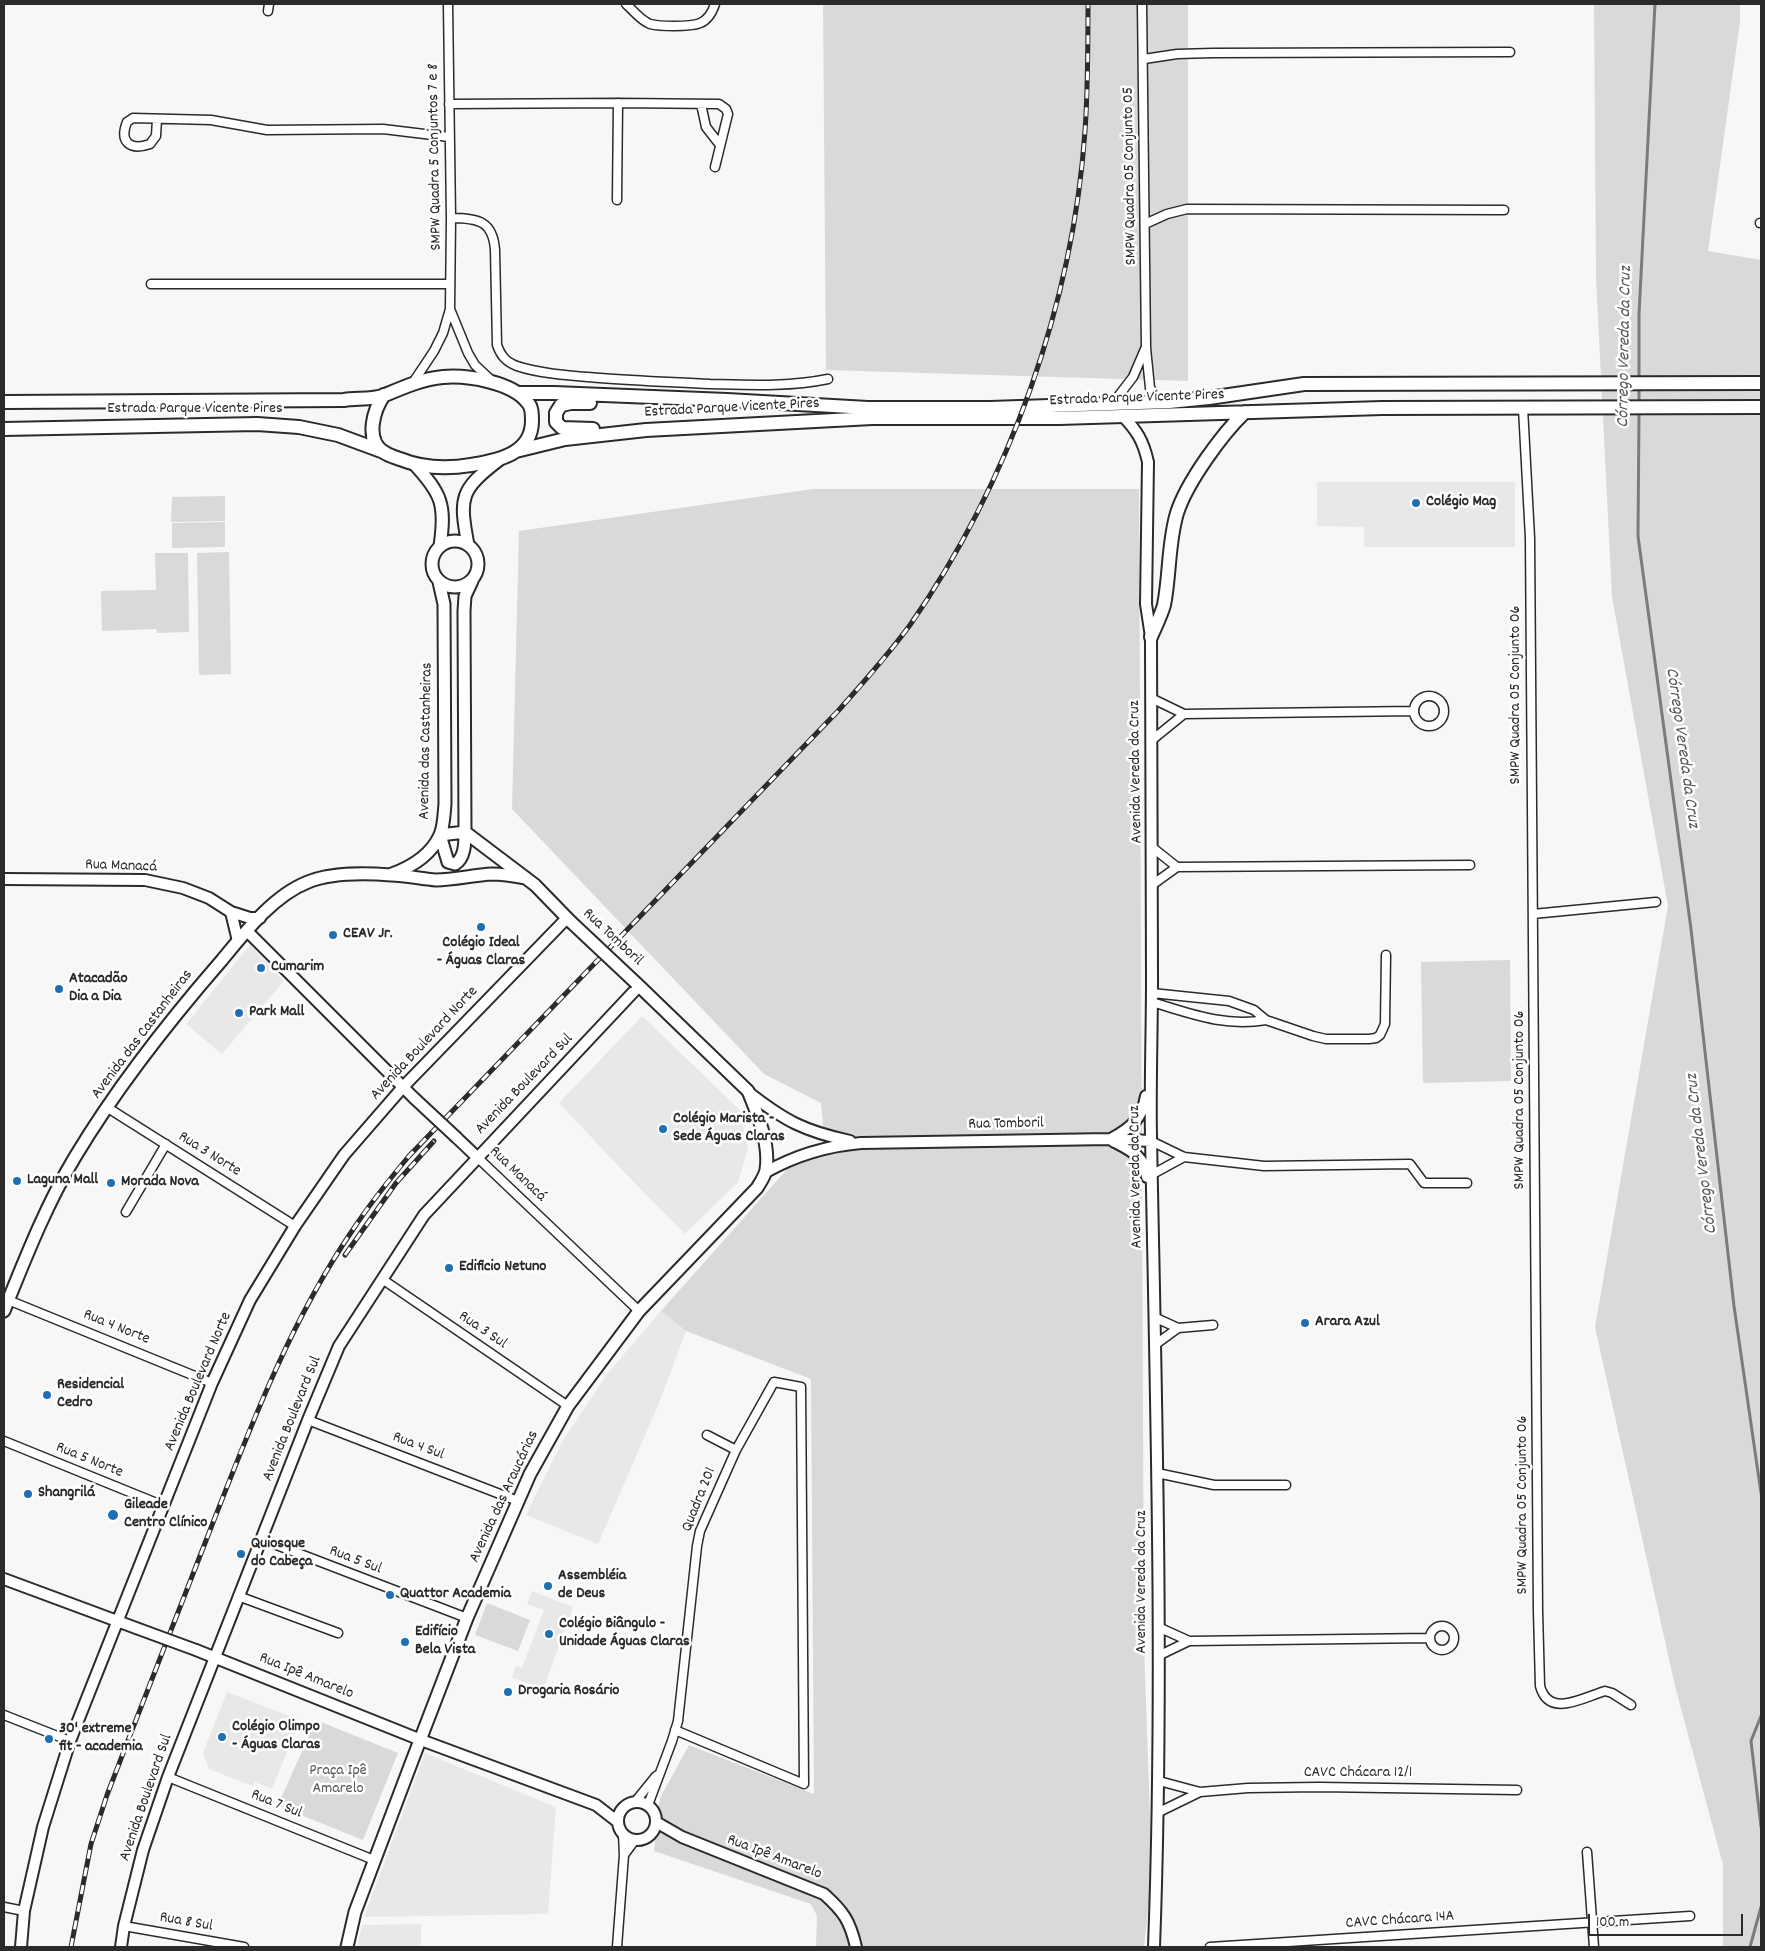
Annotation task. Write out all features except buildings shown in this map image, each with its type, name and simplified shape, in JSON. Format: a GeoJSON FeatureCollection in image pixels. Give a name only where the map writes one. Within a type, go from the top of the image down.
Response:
{"type":"FeatureCollection","features":[{"type":"Feature","properties":{"kind":"main road"},"geometry":{"type":"LineString","coordinates":[[465,832],[440,835],[448,862],[455,864],[461,860],[465,832],[464,611],[466,596],[478,568],[476,555],[468,545],[462,507],[468,490],[478,476],[524,444],[530,435],[532,414],[529,403],[518,393],[493,382],[465,378],[443,377],[392,390],[384,396],[377,406],[373,421],[374,434],[379,448],[384,452],[414,464],[457,468],[499,460]]}},
{"type":"Feature","properties":{"kind":"main road","name":"Estrada Parque Vicente Pires"},"geometry":{"type":"LineString","coordinates":[[518,393],[727,400],[868,408],[990,408],[1169,402],[1304,384],[1761,383]]}},
{"type":"Feature","properties":{"kind":"main road","name":"Estrada Parque Vicente Pires"},"geometry":{"type":"LineString","coordinates":[[4,402],[344,400],[384,396]]}},
{"type":"Feature","properties":{"kind":"main road"},"geometry":{"type":"LineString","coordinates":[[646,430],[616,427],[562,428],[556,422],[556,413],[561,405],[571,403],[640,404],[655,403],[663,398]]}},
{"type":"Feature","properties":{"kind":"main road","name":"Estrada Parque Vicente Pires"},"geometry":{"type":"LineString","coordinates":[[516,451],[565,438],[646,430],[872,418],[998,419],[1382,408],[1761,407]]}},
{"type":"Feature","properties":{"kind":"main road"},"geometry":{"type":"LineString","coordinates":[[1151,637],[1163,607],[1172,533],[1177,512],[1199,471],[1229,428],[1246,412]]}},
{"type":"Feature","properties":{"kind":"main road","name":"Estrada Parque Vicente Pires"},"geometry":{"type":"LineString","coordinates":[[4,429],[257,424],[299,426],[338,435],[384,452]]}},
{"type":"Feature","properties":{"kind":"main road"},"geometry":{"type":"LineString","coordinates":[[414,464],[431,483],[440,499],[444,519],[440,546]]}},
{"type":"Feature","properties":{"kind":"main road"},"geometry":{"type":"LineString","coordinates":[[468,545],[454,541],[440,546],[435,551],[431,564],[432,571],[439,582],[450,587],[462,587],[472,581]]}},
{"type":"Feature","properties":{"kind":"main road","name":"Avenida das Castanheiras"},"geometry":{"type":"LineString","coordinates":[[391,875],[410,867],[421,858],[440,835],[445,804],[444,604],[439,582]]}},
{"type":"Feature","properties":{"kind":"main road","name":"Rua Tomboril"},"geometry":{"type":"LineString","coordinates":[[465,832],[535,885],[748,1092],[762,1131],[766,1154],[766,1172]]}},
{"type":"Feature","properties":{"kind":"main road","name":"Avenida das Castanheiras"},"geometry":{"type":"LineString","coordinates":[[7,1300],[49,1206],[75,1157],[108,1108],[166,1026],[238,941],[277,900],[291,890],[308,882],[339,875],[391,875],[434,880],[457,880],[490,874],[526,878]]}},
{"type":"Feature","properties":{"kind":"main road","name":"Avenida das Araucárias"},"geometry":{"type":"LineString","coordinates":[[347,1947],[355,1912],[467,1618],[530,1474],[568,1406],[639,1312],[757,1188],[766,1172]]}},
{"type":"Feature","properties":{"kind":"street","name":"SMPW Quadra 5 Conjuntos 7 e 8"},"geometry":{"type":"LineString","coordinates":[[412,384],[437,345],[443,333],[450,309],[451,218],[448,4]]}},
{"type":"Feature","properties":{"kind":"street"},"geometry":{"type":"LineString","coordinates":[[626,4],[641,19],[650,24],[663,26],[691,26],[700,24],[712,13],[715,4]]}},
{"type":"Feature","properties":{"kind":"street","name":"SMPW Quadra 05 Conjunto 05"},"geometry":{"type":"LineString","coordinates":[[1142,4],[1146,348],[1150,388],[1156,396],[1169,402]]}},
{"type":"Feature","properties":{"kind":"street"},"geometry":{"type":"LineString","coordinates":[[1144,59],[1176,54],[1213,53],[1510,52]]}},
{"type":"Feature","properties":{"kind":"street"},"geometry":{"type":"LineString","coordinates":[[617,200],[618,103]]}},
{"type":"Feature","properties":{"kind":"street"},"geometry":{"type":"LineString","coordinates":[[449,104],[719,104],[726,109],[728,114],[715,167]]}},
{"type":"Feature","properties":{"kind":"street"},"geometry":{"type":"LineString","coordinates":[[701,104],[706,127],[720,145]]}},
{"type":"Feature","properties":{"kind":"street"},"geometry":{"type":"LineString","coordinates":[[157,119],[156,136],[150,144],[136,146],[124,140],[124,128],[129,120],[157,119],[212,120],[267,130],[383,129],[449,137]]}},
{"type":"Feature","properties":{"kind":"street"},"geometry":{"type":"LineString","coordinates":[[1145,224],[1167,214],[1187,209],[1504,210]]}},
{"type":"Feature","properties":{"kind":"street"},"geometry":{"type":"LineString","coordinates":[[451,218],[462,218],[480,222],[491,230],[494,237],[495,250],[497,345],[500,354],[516,366],[576,376],[666,382],[763,386],[804,384],[828,379]]}},
{"type":"Feature","properties":{"kind":"street"},"geometry":{"type":"LineString","coordinates":[[151,284],[450,284]]}},
{"type":"Feature","properties":{"kind":"street","name":"SMPW Quadra 5 Conjuntos 7 e 8"},"geometry":{"type":"LineString","coordinates":[[450,309],[468,353],[475,365],[493,382]]}},
{"type":"Feature","properties":{"kind":"street","name":"SMPW Quadra 05 Conjunto 05"},"geometry":{"type":"LineString","coordinates":[[1113,404],[1133,377],[1146,348]]}},
{"type":"Feature","properties":{"kind":"street","name":"SMPW Quadra 05 Conjunto 06"},"geometry":{"type":"LineString","coordinates":[[1523,408],[1530,538],[1540,1686],[1544,1697],[1556,1704],[1566,1704],[1608,1692],[1631,1705]]}},
{"type":"Feature","properties":{"kind":"street","name":"Avenida Vereda da Cruz"},"geometry":{"type":"LineString","coordinates":[[1122,415],[1144,442],[1148,462],[1146,604],[1151,637],[1152,998],[1150,1072],[1151,1175],[1156,1318],[1159,1780],[1154,1947]]}},
{"type":"Feature","properties":{"kind":"street"},"geometry":{"type":"LineString","coordinates":[[1429,696],[1438,699],[1447,711],[1438,723],[1429,726],[1420,723],[1414,711],[1417,702],[1429,696]]}},
{"type":"Feature","properties":{"kind":"street"},"geometry":{"type":"LineString","coordinates":[[1151,698],[1184,714],[1414,711]]}},
{"type":"Feature","properties":{"kind":"street"},"geometry":{"type":"LineString","coordinates":[[1152,740],[1184,714]]}},
{"type":"Feature","properties":{"kind":"street"},"geometry":{"type":"LineString","coordinates":[[1152,848],[1177,867]]}},
{"type":"Feature","properties":{"kind":"street"},"geometry":{"type":"LineString","coordinates":[[1152,885],[1177,867],[1470,866]]}},
{"type":"Feature","properties":{"kind":"street","name":"Rua Manacá"},"geometry":{"type":"LineString","coordinates":[[4,879],[145,880],[183,888],[209,898],[231,912],[250,918],[260,918]]}},
{"type":"Feature","properties":{"kind":"street"},"geometry":{"type":"LineString","coordinates":[[1533,914],[1656,902]]}},
{"type":"Feature","properties":{"kind":"street"},"geometry":{"type":"LineString","coordinates":[[231,912],[238,941]]}},
{"type":"Feature","properties":{"kind":"street","name":"Avenida Boulevard Norte"},"geometry":{"type":"LineString","coordinates":[[21,1947],[24,1911],[43,1827],[70,1741],[212,1383],[250,1300],[295,1226],[344,1156],[403,1087],[569,920]]}},
{"type":"Feature","properties":{"kind":"street","name":"Rua Manacá"},"geometry":{"type":"LineString","coordinates":[[248,932],[414,1098],[639,1312]]}},
{"type":"Feature","properties":{"kind":"street"},"geometry":{"type":"LineString","coordinates":[[1152,998],[1229,1001],[1254,1010],[1266,1020],[1312,1036],[1326,1039],[1376,1038],[1383,1030],[1385,1024],[1386,955]]}},
{"type":"Feature","properties":{"kind":"street","name":"Avenida Boulevard Sul"},"geometry":{"type":"LineString","coordinates":[[121,1947],[124,1926],[143,1850],[168,1777],[260,1540],[339,1346],[424,1215],[638,985]]}},
{"type":"Feature","properties":{"kind":"street"},"geometry":{"type":"LineString","coordinates":[[1152,998],[1203,1018],[1218,1021],[1266,1020]]}},
{"type":"Feature","properties":{"kind":"street"},"geometry":{"type":"LineString","coordinates":[[1110,1139],[1126,1131],[1141,1116],[1150,1072]]}},
{"type":"Feature","properties":{"kind":"street","name":"Rua Tomboril"},"geometry":{"type":"LineString","coordinates":[[748,1092],[795,1125],[861,1143]]}},
{"type":"Feature","properties":{"kind":"street","name":"Rua 3 Norte"},"geometry":{"type":"LineString","coordinates":[[108,1108],[295,1226]]}},
{"type":"Feature","properties":{"kind":"street"},"geometry":{"type":"LineString","coordinates":[[1110,1139],[1132,1151],[1143,1162],[1146,1168],[1148,1202],[1153,1225]]}},
{"type":"Feature","properties":{"kind":"street","name":"Rua Tomboril"},"geometry":{"type":"LineString","coordinates":[[766,1172],[786,1161],[810,1152],[839,1145],[861,1143],[1110,1139],[1151,1141]]}},
{"type":"Feature","properties":{"kind":"street"},"geometry":{"type":"LineString","coordinates":[[1151,1141],[1184,1157],[1264,1166],[1410,1164],[1424,1183],[1467,1183]]}},
{"type":"Feature","properties":{"kind":"street"},"geometry":{"type":"LineString","coordinates":[[126,1212],[166,1144]]}},
{"type":"Feature","properties":{"kind":"street"},"geometry":{"type":"LineString","coordinates":[[1151,1175],[1184,1157]]}},
{"type":"Feature","properties":{"kind":"street","name":"Rua 3 Sul"},"geometry":{"type":"LineString","coordinates":[[382,1279],[568,1406]]}},
{"type":"Feature","properties":{"kind":"street","name":"Rua 4 Norte"},"geometry":{"type":"LineString","coordinates":[[7,1300],[212,1383]]}},
{"type":"Feature","properties":{"kind":"street"},"geometry":{"type":"LineString","coordinates":[[1156,1318],[1178,1328],[1214,1325]]}},
{"type":"Feature","properties":{"kind":"street"},"geometry":{"type":"LineString","coordinates":[[1156,1344],[1178,1328]]}},
{"type":"Feature","properties":{"kind":"street","name":"Quadra 201"},"geometry":{"type":"LineString","coordinates":[[648,1806],[675,1730],[681,1705],[700,1531],[736,1450],[774,1382],[801,1387],[804,1784],[675,1730]]}},
{"type":"Feature","properties":{"kind":"street","name":"Rua 4 Sul"},"geometry":{"type":"LineString","coordinates":[[308,1420],[518,1501]]}},
{"type":"Feature","properties":{"kind":"street"},"geometry":{"type":"LineString","coordinates":[[707,1434],[736,1450]]}},
{"type":"Feature","properties":{"kind":"street","name":"Rua 5 Norte"},"geometry":{"type":"LineString","coordinates":[[4,1441],[164,1506]]}},
{"type":"Feature","properties":{"kind":"street"},"geometry":{"type":"LineString","coordinates":[[1157,1473],[1214,1485],[1286,1485]]}},
{"type":"Feature","properties":{"kind":"street","name":"Rua 5 Sul"},"geometry":{"type":"LineString","coordinates":[[260,1540],[467,1618]]}},
{"type":"Feature","properties":{"kind":"street","name":"Rua Ipê Amarelo"},"geometry":{"type":"LineString","coordinates":[[4,1579],[196,1650],[420,1740],[596,1805],[618,1822]]}},
{"type":"Feature","properties":{"kind":"street"},"geometry":{"type":"LineString","coordinates":[[238,1596],[338,1633]]}},
{"type":"Feature","properties":{"kind":"street"},"geometry":{"type":"LineString","coordinates":[[1444,1627],[1451,1631],[1456,1639],[1448,1648],[1440,1650],[1433,1646],[1430,1638],[1433,1631],[1444,1627]]}},
{"type":"Feature","properties":{"kind":"street"},"geometry":{"type":"LineString","coordinates":[[1158,1628],[1189,1641],[1430,1638]]}},
{"type":"Feature","properties":{"kind":"street"},"geometry":{"type":"LineString","coordinates":[[1158,1656],[1189,1641]]}},
{"type":"Feature","properties":{"kind":"street"},"geometry":{"type":"LineString","coordinates":[[4,1715],[70,1741]]}},
{"type":"Feature","properties":{"kind":"street","name":"Quadra 201"},"geometry":{"type":"LineString","coordinates":[[630,1804],[661,1771]]}},
{"type":"Feature","properties":{"kind":"street","name":"Rua 7 Sul"},"geometry":{"type":"LineString","coordinates":[[168,1777],[374,1860]]}},
{"type":"Feature","properties":{"kind":"street","name":"CAVC Chácara 12/1"},"geometry":{"type":"LineString","coordinates":[[1159,1780],[1200,1792],[1248,1788],[1319,1787],[1517,1790]]}},
{"type":"Feature","properties":{"kind":"street","name":"CAVC Chácara 12/1"},"geometry":{"type":"LineString","coordinates":[[1159,1812],[1200,1792]]}},
{"type":"Feature","properties":{"kind":"street"},"geometry":{"type":"LineString","coordinates":[[617,1947],[624,1855],[623,1834],[618,1822],[619,1816],[630,1804],[642,1802],[655,1813],[656,1822],[652,1834],[641,1840],[634,1840],[623,1834]]}},
{"type":"Feature","properties":{"kind":"street","name":"Rua Ipê Amarelo"},"geometry":{"type":"LineString","coordinates":[[596,1805],[630,1804]]}},
{"type":"Feature","properties":{"kind":"street","name":"Rua Ipê Amarelo"},"geometry":{"type":"LineString","coordinates":[[656,1822],[682,1837],[824,1894],[838,1907],[851,1925],[856,1947]]}},
{"type":"Feature","properties":{"kind":"street","name":"Rua Ipê Amarelo"},"geometry":{"type":"LineString","coordinates":[[652,1834],[682,1837]]}},
{"type":"Feature","properties":{"kind":"street"},"geometry":{"type":"LineString","coordinates":[[624,1855],[634,1840]]}},
{"type":"Feature","properties":{"kind":"street"},"geometry":{"type":"LineString","coordinates":[[1587,1852],[1594,1947]]}},
{"type":"Feature","properties":{"kind":"street"},"geometry":{"type":"LineString","coordinates":[[4,1907],[24,1911]]}},
{"type":"Feature","properties":{"kind":"street","name":"CAVC Chácara 14A"},"geometry":{"type":"LineString","coordinates":[[1210,1947],[1690,1916]]}},
{"type":"Feature","properties":{"kind":"street","name":"Rua 8 Sul"},"geometry":{"type":"LineString","coordinates":[[124,1926],[244,1947]]}},
{"type":"Feature","properties":{"kind":"shaded area","name":"Colégio Mag"},"geometry":{"type":"Polygon","coordinates":[[[1317,482],[1515,482],[1515,547],[1364,547],[1364,527],[1317,526],[1317,482]]]}},
{"type":"Feature","properties":{"kind":"shaded area"},"geometry":{"type":"Polygon","coordinates":[[[250,945],[284,981],[222,1054],[186,1024],[250,945]]]}},
{"type":"Feature","properties":{"kind":"shaded area","name":"Colégio Marista - Sede Águas Claras"},"geometry":{"type":"Polygon","coordinates":[[[642,1016],[739,1109],[748,1148],[738,1182],[685,1234],[559,1103],[642,1016]]]}},
{"type":"Feature","properties":{"kind":"shaded area"},"geometry":{"type":"Polygon","coordinates":[[[661,1311],[686,1331],[659,1403],[598,1544],[526,1515],[563,1440],[608,1373],[661,1311]]]}},
{"type":"Feature","properties":{"kind":"shaded area","name":"Colégio Biângulo - Unidade Águas Claras"},"geometry":{"type":"Polygon","coordinates":[[[532,1591],[573,1607],[543,1690],[512,1677],[516,1666],[522,1668],[544,1610],[527,1604],[532,1591]]]}},
{"type":"Feature","properties":{"kind":"shaded area"},"geometry":{"type":"Polygon","coordinates":[[[227,1692],[300,1720],[272,1789],[255,1782],[253,1786],[209,1769],[203,1753],[227,1692]]]}},
{"type":"Feature","properties":{"kind":"shaded area"},"geometry":{"type":"Polygon","coordinates":[[[425,1753],[556,1807],[548,1914],[364,1917],[425,1753]]]}},
{"type":"Feature","properties":{"kind":"shaded area"},"geometry":{"type":"Polygon","coordinates":[[[421,1924],[421,1947],[357,1947],[362,1925],[421,1924]]]}},
{"type":"Feature","properties":{"kind":"green space"},"geometry":{"type":"Polygon","coordinates":[[[823,4],[1188,4],[1188,381],[826,370],[823,4]]]}},
{"type":"Feature","properties":{"kind":"green space"},"geometry":{"type":"Polygon","coordinates":[[[1594,4],[1740,4],[1740,22],[1708,251],[1761,260],[1761,1947],[1723,1947],[1723,1865],[1675,1686],[1595,1327],[1668,906],[1612,597],[1596,277],[1594,4]]]}},
{"type":"Feature","properties":{"kind":"green space"},"geometry":{"type":"Polygon","coordinates":[[[813,489],[1139,489],[1144,1645],[1152,1877],[1144,1947],[816,1947],[817,1916],[811,1904],[654,1851],[660,1798],[689,1745],[814,1794],[811,1379],[686,1331],[661,1311],[789,1167],[826,1153],[821,1103],[764,1074],[512,809],[519,531],[813,489]]]}},
{"type":"Feature","properties":{"kind":"green space"},"geometry":{"type":"Polygon","coordinates":[[[225,496],[225,521],[171,522],[172,497],[225,496]]]}},
{"type":"Feature","properties":{"kind":"green space"},"geometry":{"type":"Polygon","coordinates":[[[225,522],[225,547],[172,548],[172,523],[225,522]]]}},
{"type":"Feature","properties":{"kind":"green space"},"geometry":{"type":"Polygon","coordinates":[[[229,552],[231,674],[199,675],[197,553],[229,552]]]}},
{"type":"Feature","properties":{"kind":"green space"},"geometry":{"type":"Polygon","coordinates":[[[155,553],[188,553],[189,632],[157,633],[156,629],[102,631],[101,591],[156,590],[155,553]]]}},
{"type":"Feature","properties":{"kind":"green space"},"geometry":{"type":"Polygon","coordinates":[[[1510,960],[1511,1081],[1423,1083],[1421,962],[1510,960]]]}},
{"type":"Feature","properties":{"kind":"green space"},"geometry":{"type":"Polygon","coordinates":[[[487,1603],[530,1620],[518,1651],[475,1635],[487,1603]]]}},
{"type":"Feature","properties":{"kind":"green space","name":"Praça Ipê Amarelo"},"geometry":{"type":"Polygon","coordinates":[[[316,1720],[398,1753],[363,1840],[277,1807],[316,1720]]]}},
{"type":"Feature","properties":{"kind":"waterway","name":"Córrego Vereda da Cruz"},"geometry":{"type":"LineString","coordinates":[[1639,380],[1639,314],[1655,4]]}},
{"type":"Feature","properties":{"kind":"waterway","name":"Córrego Vereda da Cruz"},"geometry":{"type":"LineString","coordinates":[[1639,387],[1639,405]]}},
{"type":"Feature","properties":{"kind":"waterway","name":"Córrego Vereda da Cruz"},"geometry":{"type":"LineString","coordinates":[[1639,412],[1638,536],[1691,929],[1734,1306],[1761,1493]]}},
{"type":"Feature","properties":{"kind":"waterway","name":"Córrego Vereda da Cruz"},"geometry":{"type":"LineString","coordinates":[[1761,1716],[1751,1741],[1761,1827]]}},
{"type":"Feature","properties":{"kind":"waterway","name":"Córrego Vereda da Cruz"},"geometry":{"type":"LineString","coordinates":[[1750,1947],[1761,1907]]}},
{"type":"Feature","properties":{"kind":"railway"},"geometry":{"type":"LineString","coordinates":[[71,1947],[91,1844],[107,1795],[254,1420],[289,1342],[329,1267],[365,1212],[409,1156],[838,711],[875,669],[910,625],[945,570],[977,512],[1006,452],[1030,390],[1050,326],[1067,261],[1078,196],[1085,131],[1088,4]]}},
{"type":"Feature","properties":{"kind":"railway"},"geometry":{"type":"LineString","coordinates":[[345,1255],[396,1183],[434,1141]]}},
{"type":"Feature","properties":{"kind":"place","name":"Colégio Mag"},"geometry":{"type":"Point","coordinates":[1416,503]}},
{"type":"Feature","properties":{"kind":"place","name":"Colégio Ideal - Águas Claras"},"geometry":{"type":"Point","coordinates":[481,927]}},
{"type":"Feature","properties":{"kind":"place","name":"CEAV Jr."},"geometry":{"type":"Point","coordinates":[333,935]}},
{"type":"Feature","properties":{"kind":"place","name":"Cumarim"},"geometry":{"type":"Point","coordinates":[261,968]}},
{"type":"Feature","properties":{"kind":"place","name":"Atacadão Dia a Dia"},"geometry":{"type":"Point","coordinates":[59,989]}},
{"type":"Feature","properties":{"kind":"place","name":"Park Mall"},"geometry":{"type":"Point","coordinates":[239,1013]}},
{"type":"Feature","properties":{"kind":"place","name":"Colégio Marista - Sede Águas Claras"},"geometry":{"type":"Point","coordinates":[663,1129]}},
{"type":"Feature","properties":{"kind":"place","name":"Laguna Mall"},"geometry":{"type":"Point","coordinates":[17,1181]}},
{"type":"Feature","properties":{"kind":"place","name":"Morada Nova"},"geometry":{"type":"Point","coordinates":[111,1183]}},
{"type":"Feature","properties":{"kind":"place","name":"Edificio Netuno"},"geometry":{"type":"Point","coordinates":[449,1268]}},
{"type":"Feature","properties":{"kind":"place","name":"Arara Azul"},"geometry":{"type":"Point","coordinates":[1305,1323]}},
{"type":"Feature","properties":{"kind":"place","name":"Residencial Cedro"},"geometry":{"type":"Point","coordinates":[47,1395]}},
{"type":"Feature","properties":{"kind":"place","name":"Shangrilá"},"geometry":{"type":"Point","coordinates":[28,1494]}},
{"type":"Feature","properties":{"kind":"place","name":"Gileade Centro Clínico"},"geometry":{"type":"Point","coordinates":[113,1515]}},
{"type":"Feature","properties":{"kind":"place","name":"Quiosque do Cabeça"},"geometry":{"type":"Point","coordinates":[241,1554]}},
{"type":"Feature","properties":{"kind":"place","name":"Assembléia de Deus"},"geometry":{"type":"Point","coordinates":[548,1586]}},
{"type":"Feature","properties":{"kind":"place","name":"Quattor Academia"},"geometry":{"type":"Point","coordinates":[390,1595]}},
{"type":"Feature","properties":{"kind":"place","name":"Colégio Biângulo - Unidade Águas Claras"},"geometry":{"type":"Point","coordinates":[549,1634]}},
{"type":"Feature","properties":{"kind":"place","name":"Edifício Bela Vista"},"geometry":{"type":"Point","coordinates":[405,1642]}},
{"type":"Feature","properties":{"kind":"place","name":"Drogaria Rosário"},"geometry":{"type":"Point","coordinates":[508,1692]}},
{"type":"Feature","properties":{"kind":"place","name":"Colégio Olimpo - Águas Claras"},"geometry":{"type":"Point","coordinates":[222,1737]}},
{"type":"Feature","properties":{"kind":"place","name":"30' extreme fit - academia"},"geometry":{"type":"Point","coordinates":[49,1739]}}]}
